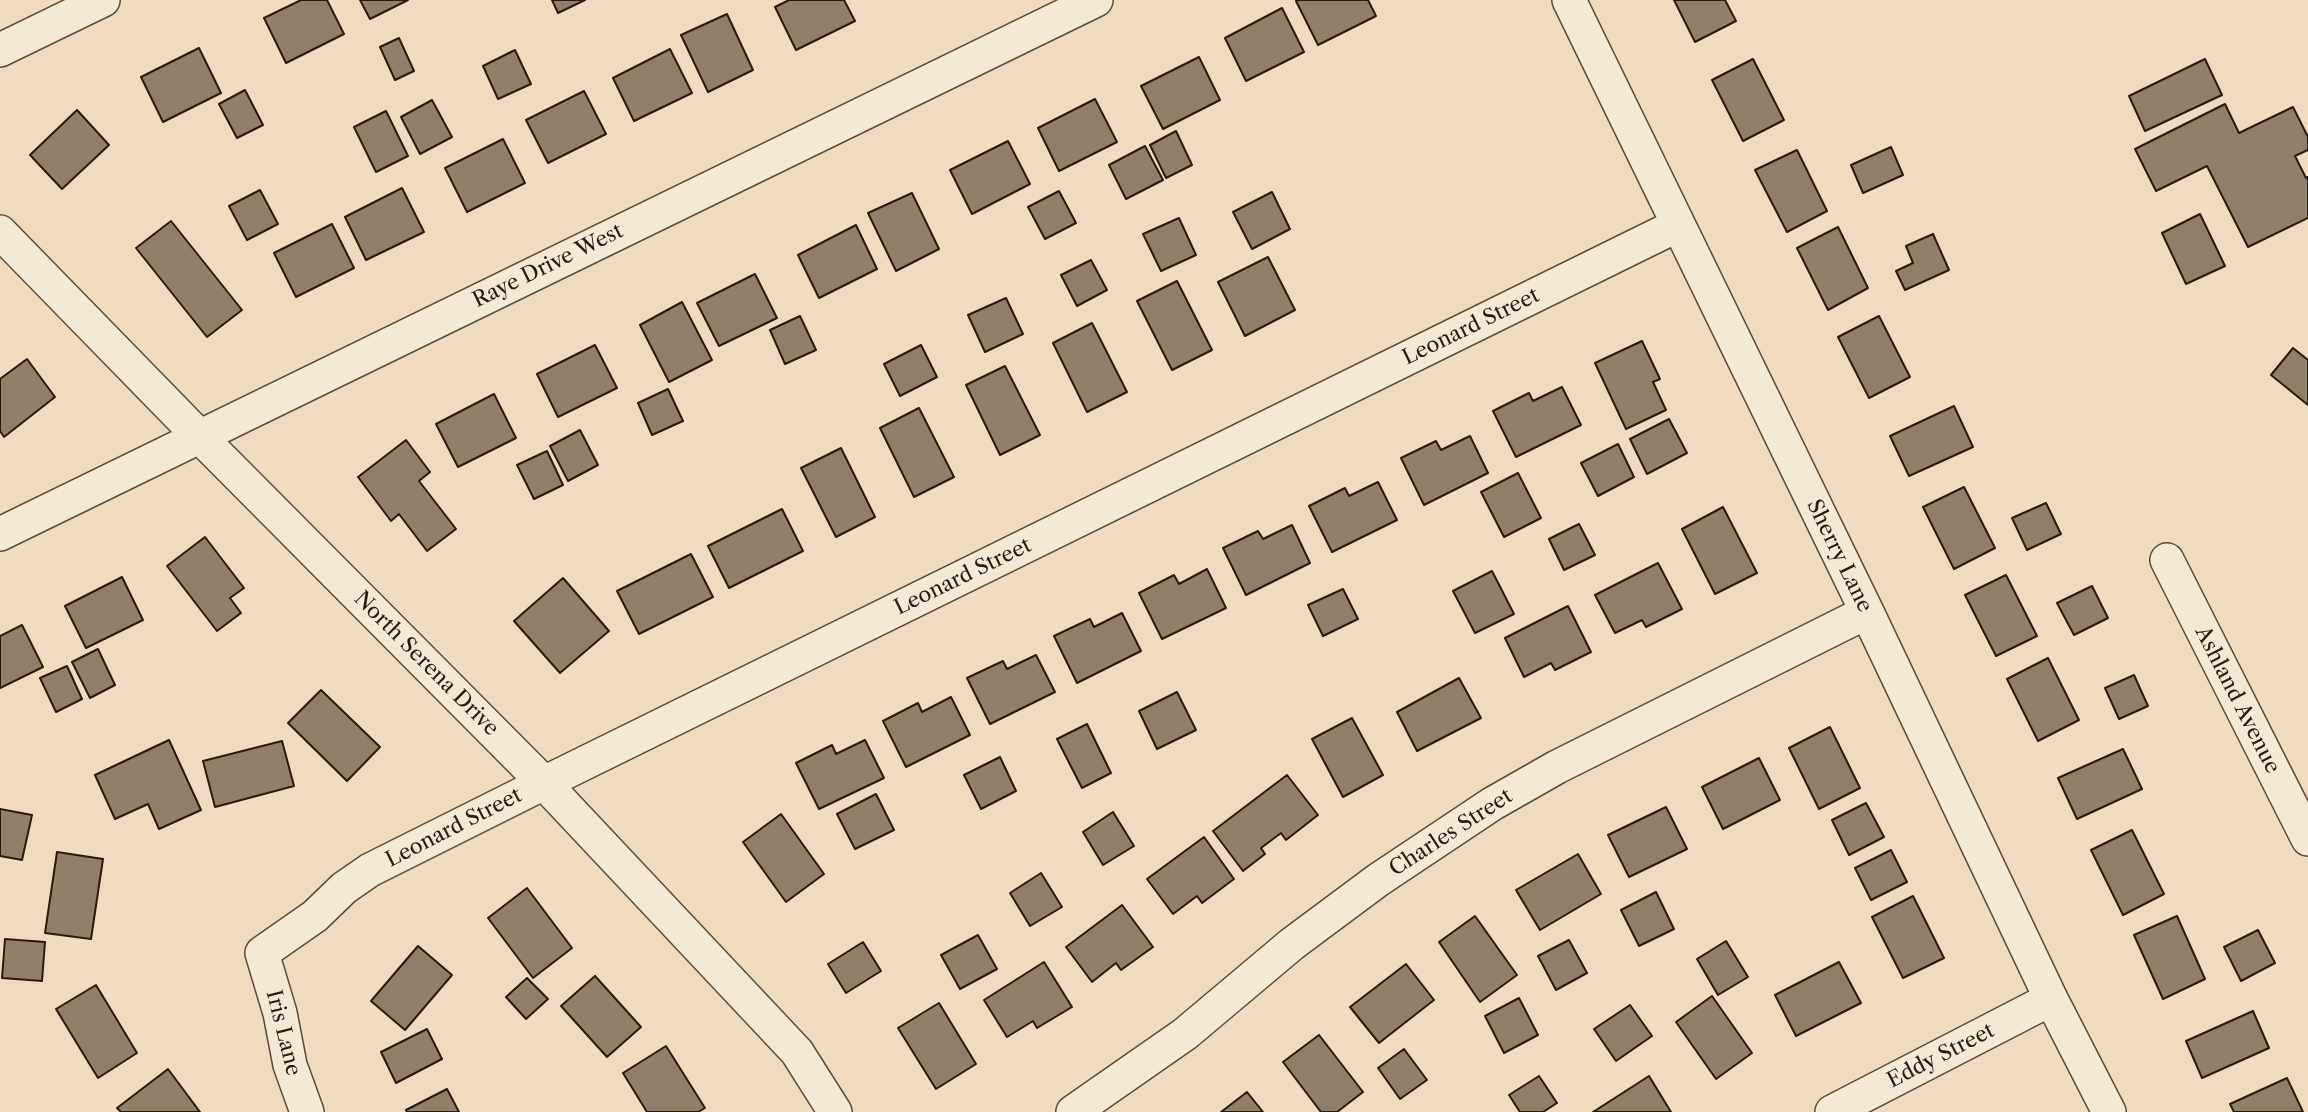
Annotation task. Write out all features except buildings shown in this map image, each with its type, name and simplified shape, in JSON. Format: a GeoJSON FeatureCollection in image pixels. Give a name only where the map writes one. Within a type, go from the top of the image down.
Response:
{"type":"FeatureCollection","features":[{"type":"Feature","properties":{"kind":"street"},"geometry":{"type":"LineString","coordinates":[[0,50],[103,0]]}},
{"type":"Feature","properties":{"kind":"street","name":"Raye Drive West"},"geometry":{"type":"LineString","coordinates":[[0,534],[1096,0]]}},
{"type":"Feature","properties":{"kind":"street","name":"Sherry Lane"},"geometry":{"type":"LineString","coordinates":[[1569,0],[1867,612],[2051,999],[2109,1112]]}},
{"type":"Feature","properties":{"kind":"street","name":"Leonard Street"},"geometry":{"type":"LineString","coordinates":[[262,953],[315,916],[344,888],[370,870],[1678,225]]}},
{"type":"Feature","properties":{"kind":"street","name":"North Serena Drive"},"geometry":{"type":"LineString","coordinates":[[0,232],[544,783],[797,1052],[835,1112]]}},
{"type":"Feature","properties":{"kind":"street","name":"Ashland Avenue"},"geometry":{"type":"LineString","coordinates":[[2166,560],[2308,839]]}},
{"type":"Feature","properties":{"kind":"street","name":"Charles Street"},"geometry":{"type":"LineString","coordinates":[[1073,1112],[1185,1034],[1292,944],[1378,880],[1492,804],[1557,767],[1867,612]]}},
{"type":"Feature","properties":{"kind":"street","name":"Iris Lane"},"geometry":{"type":"LineString","coordinates":[[262,953],[280,1013],[290,1065],[307,1112]]}},
{"type":"Feature","properties":{"kind":"street","name":"Eddy Street"},"geometry":{"type":"LineString","coordinates":[[1832,1112],[2051,999]]}}]}
